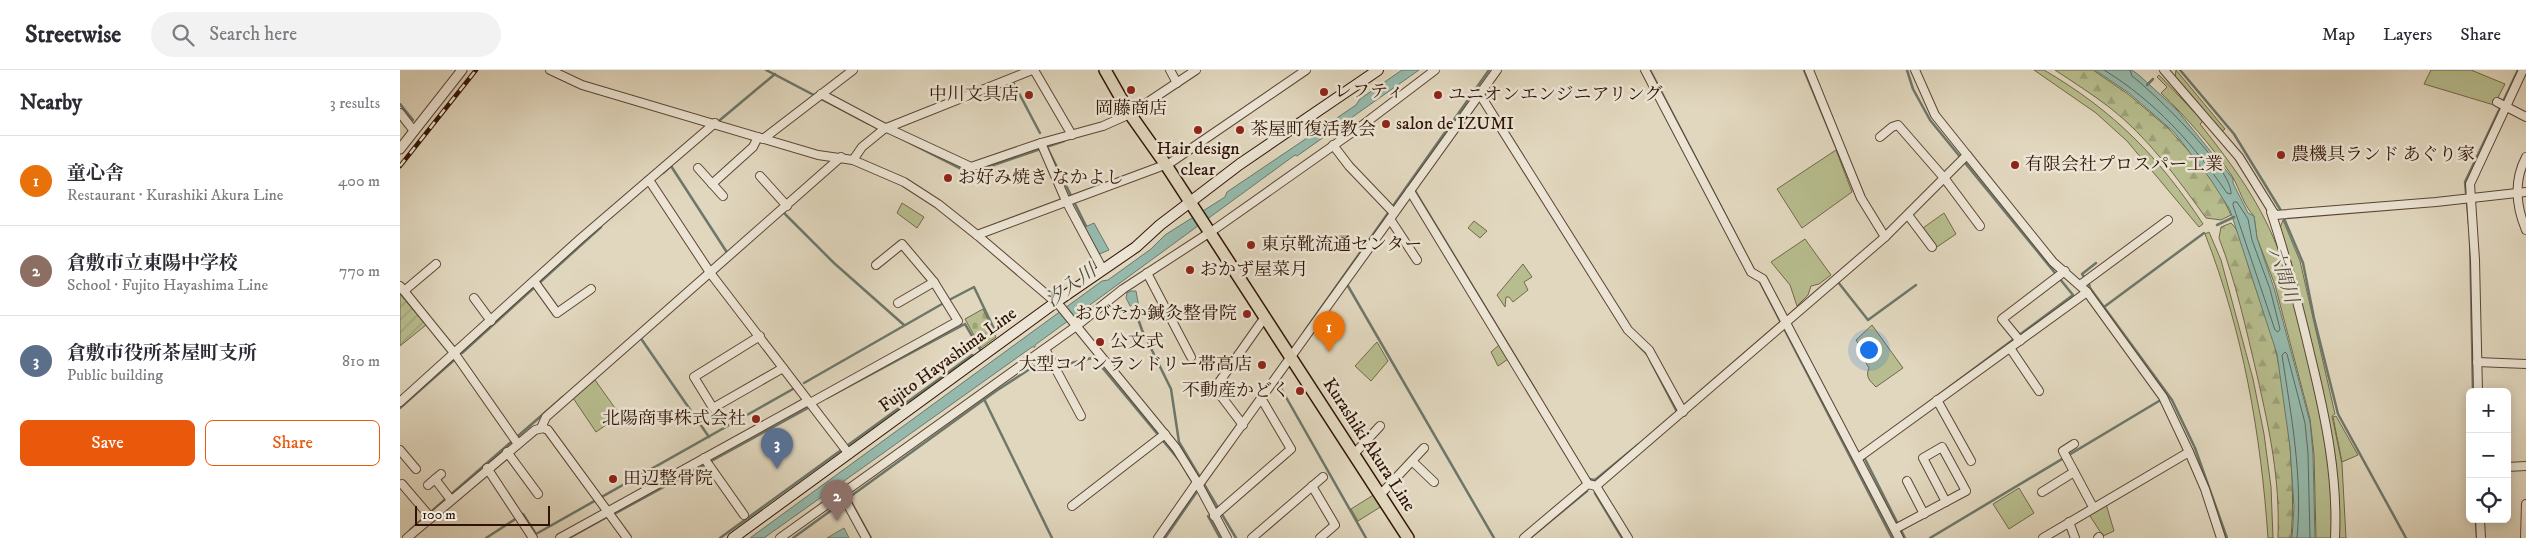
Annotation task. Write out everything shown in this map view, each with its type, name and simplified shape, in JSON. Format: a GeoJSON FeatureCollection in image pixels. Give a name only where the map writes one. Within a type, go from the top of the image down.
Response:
{"type":"FeatureCollection","features":[{"type":"Feature","properties":{"kind":"main road","name":"Kurashiki Akura Line"},"geometry":{"type":"LineString","coordinates":[[1105,70],[1130,114],[1166,165],[1408,538]]}},
{"type":"Feature","properties":{"kind":"main road","name":"Fujito Hayashima Line"},"geometry":{"type":"LineString","coordinates":[[733,538],[845,450],[1058,304],[1192,206],[1240,164],[1378,70]]}},
{"type":"Feature","properties":{"kind":"street"},"geometry":{"type":"LineString","coordinates":[[400,149],[462,70]]}},
{"type":"Feature","properties":{"kind":"street"},"geometry":{"type":"LineString","coordinates":[[550,70],[582,85],[818,155],[853,160],[904,182],[938,204],[977,234],[1058,304],[1200,482],[1218,512],[1227,538]]}},
{"type":"Feature","properties":{"kind":"street"},"geometry":{"type":"LineString","coordinates":[[712,184],[761,138],[853,70]]}},
{"type":"Feature","properties":{"kind":"street"},"geometry":{"type":"LineString","coordinates":[[853,160],[862,147],[883,129],[1033,70],[1072,135]]}},
{"type":"Feature","properties":{"kind":"street"},"geometry":{"type":"LineString","coordinates":[[1170,70],[1177,83]]}},
{"type":"Feature","properties":{"kind":"street"},"geometry":{"type":"LineString","coordinates":[[818,96],[883,129],[972,168],[1043,147],[1072,135],[1103,126],[1130,114],[1196,70]]}},
{"type":"Feature","properties":{"kind":"street"},"geometry":{"type":"LineString","coordinates":[[977,234],[1166,165],[1306,70]]}},
{"type":"Feature","properties":{"kind":"street"},"geometry":{"type":"LineString","coordinates":[[780,538],[844,498],[1045,349],[1074,325],[1333,145],[1435,70]]}},
{"type":"Feature","properties":{"kind":"street"},"geometry":{"type":"LineString","coordinates":[[1158,538],[1292,358],[1391,212],[1410,191],[1497,70]]}},
{"type":"Feature","properties":{"kind":"street"},"geometry":{"type":"LineString","coordinates":[[1645,70],[1784,326],[1861,456],[1898,527],[1900,538]]}},
{"type":"Feature","properties":{"kind":"street"},"geometry":{"type":"LineString","coordinates":[[1809,70],[1861,198],[1885,237]]}},
{"type":"Feature","properties":{"kind":"street"},"geometry":{"type":"LineString","coordinates":[[1915,70],[1935,115],[1964,159],[2053,262],[2060,275],[2080,285],[2086,292],[2163,397],[2204,489],[2221,538]]}},
{"type":"Feature","properties":{"kind":"street"},"geometry":{"type":"LineString","coordinates":[[2478,388],[2467,199],[2472,177],[2501,104],[2522,70]]}},
{"type":"Feature","properties":{"kind":"street"},"geometry":{"type":"LineString","coordinates":[[2167,71],[2239,157],[2279,213],[2329,433],[2336,510],[2335,538]]}},
{"type":"Feature","properties":{"kind":"street"},"geometry":{"type":"LineString","coordinates":[[1477,96],[1628,330],[1649,350],[1681,410]]}},
{"type":"Feature","properties":{"kind":"street"},"geometry":{"type":"LineString","coordinates":[[2501,104],[2526,117]]}},
{"type":"Feature","properties":{"kind":"street"},"geometry":{"type":"LineString","coordinates":[[400,113],[414,132]]}},
{"type":"Feature","properties":{"kind":"street"},"geometry":{"type":"LineString","coordinates":[[400,401],[535,284],[649,180],[715,123]]}},
{"type":"Feature","properties":{"kind":"street"},"geometry":{"type":"LineString","coordinates":[[1880,137],[1892,127],[1898,125],[1945,179],[1980,226]]}},
{"type":"Feature","properties":{"kind":"street"},"geometry":{"type":"LineString","coordinates":[[1333,145],[1391,212],[1417,260]]}},
{"type":"Feature","properties":{"kind":"street"},"geometry":{"type":"LineString","coordinates":[[1043,147],[1102,270]]}},
{"type":"Feature","properties":{"kind":"street"},"geometry":{"type":"LineString","coordinates":[[541,428],[546,418],[712,274],[841,157]]}},
{"type":"Feature","properties":{"kind":"street"},"geometry":{"type":"LineString","coordinates":[[2526,157],[2519,172],[2522,192],[2521,217],[2526,230]]}},
{"type":"Feature","properties":{"kind":"street"},"geometry":{"type":"LineString","coordinates":[[1524,538],[1592,485],[1784,326],[1885,237],[1964,159]]}},
{"type":"Feature","properties":{"kind":"street"},"geometry":{"type":"LineString","coordinates":[[698,168],[723,196]]}},
{"type":"Feature","properties":{"kind":"street"},"geometry":{"type":"LineString","coordinates":[[760,176],[784,209]]}},
{"type":"Feature","properties":{"kind":"street"},"geometry":{"type":"LineString","coordinates":[[649,180],[712,274],[845,450]]}},
{"type":"Feature","properties":{"kind":"street"},"geometry":{"type":"LineString","coordinates":[[1410,191],[1592,485],[1628,538]]}},
{"type":"Feature","properties":{"kind":"street"},"geometry":{"type":"LineString","coordinates":[[2279,213],[2467,199],[2522,192]]}},
{"type":"Feature","properties":{"kind":"street"},"geometry":{"type":"LineString","coordinates":[[1908,215],[1932,247]]}},
{"type":"Feature","properties":{"kind":"street"},"geometry":{"type":"LineString","coordinates":[[2080,285],[2168,220]]}},
{"type":"Feature","properties":{"kind":"street"},"geometry":{"type":"LineString","coordinates":[[560,538],[608,510],[706,461],[809,402],[958,321],[934,282],[902,244],[876,265]]}},
{"type":"Feature","properties":{"kind":"street"},"geometry":{"type":"LineString","coordinates":[[436,264],[402,289],[455,354],[516,441]]}},
{"type":"Feature","properties":{"kind":"street"},"geometry":{"type":"LineString","coordinates":[[1147,273],[1191,357]]}},
{"type":"Feature","properties":{"kind":"street"},"geometry":{"type":"LineString","coordinates":[[2018,339],[2002,319],[2060,275]]}},
{"type":"Feature","properties":{"kind":"street"},"geometry":{"type":"LineString","coordinates":[[898,303],[934,282]]}},
{"type":"Feature","properties":{"kind":"street"},"geometry":{"type":"LineString","coordinates":[[535,284],[557,313],[591,289]]}},
{"type":"Feature","properties":{"kind":"street"},"geometry":{"type":"LineString","coordinates":[[1861,456],[2010,348],[2018,339],[2086,292]]}},
{"type":"Feature","properties":{"kind":"street"},"geometry":{"type":"LineString","coordinates":[[474,298],[491,321]]}},
{"type":"Feature","properties":{"kind":"street"},"geometry":{"type":"LineString","coordinates":[[1243,425],[1215,388],[1265,317]]}},
{"type":"Feature","properties":{"kind":"street"},"geometry":{"type":"LineString","coordinates":[[760,336],[694,377],[712,408],[783,368]]}},
{"type":"Feature","properties":{"kind":"street"},"geometry":{"type":"LineString","coordinates":[[2010,348],[2039,391]]}},
{"type":"Feature","properties":{"kind":"street"},"geometry":{"type":"LineString","coordinates":[[1045,349],[1081,416]]}},
{"type":"Feature","properties":{"kind":"street"},"geometry":{"type":"LineString","coordinates":[[2477,362],[2526,364]]}},
{"type":"Feature","properties":{"kind":"street"},"geometry":{"type":"LineString","coordinates":[[1218,512],[1291,450],[1261,398]]}},
{"type":"Feature","properties":{"kind":"street"},"geometry":{"type":"LineString","coordinates":[[1937,400],[1971,461]]}},
{"type":"Feature","properties":{"kind":"street"},"geometry":{"type":"LineString","coordinates":[[1354,454],[1380,426]]}},
{"type":"Feature","properties":{"kind":"street"},"geometry":{"type":"LineString","coordinates":[[407,538],[429,516],[507,452],[516,441],[541,428],[548,430],[627,538]]}},
{"type":"Feature","properties":{"kind":"street"},"geometry":{"type":"LineString","coordinates":[[1072,506],[1162,435]]}},
{"type":"Feature","properties":{"kind":"street"},"geometry":{"type":"LineString","coordinates":[[2074,444],[2063,452],[2093,508]]}},
{"type":"Feature","properties":{"kind":"street"},"geometry":{"type":"LineString","coordinates":[[1898,527],[1924,514],[1946,502],[1966,491],[1942,447],[1923,458],[1946,502]]}},
{"type":"Feature","properties":{"kind":"street"},"geometry":{"type":"LineString","coordinates":[[1380,495],[1424,448]]}},
{"type":"Feature","properties":{"kind":"street"},"geometry":{"type":"LineString","coordinates":[[400,450],[416,469]]}},
{"type":"Feature","properties":{"kind":"street"},"geometry":{"type":"LineString","coordinates":[[507,452],[538,494]]}},
{"type":"Feature","properties":{"kind":"street"},"geometry":{"type":"LineString","coordinates":[[2043,538],[2188,452]]}},
{"type":"Feature","properties":{"kind":"street"},"geometry":{"type":"LineString","coordinates":[[706,461],[744,515]]}},
{"type":"Feature","properties":{"kind":"street"},"geometry":{"type":"LineString","coordinates":[[1412,461],[1434,482]]}},
{"type":"Feature","properties":{"kind":"street"},"geometry":{"type":"LineString","coordinates":[[2511,467],[2526,466]]}},
{"type":"Feature","properties":{"kind":"street"},"geometry":{"type":"LineString","coordinates":[[487,468],[534,538]]}},
{"type":"Feature","properties":{"kind":"street"},"geometry":{"type":"LineString","coordinates":[[2042,492],[2074,472]]}},
{"type":"Feature","properties":{"kind":"street"},"geometry":{"type":"LineString","coordinates":[[1252,538],[1323,477]]}},
{"type":"Feature","properties":{"kind":"street"},"geometry":{"type":"LineString","coordinates":[[435,479],[450,498]]}},
{"type":"Feature","properties":{"kind":"street"},"geometry":{"type":"LineString","coordinates":[[1907,480],[1924,514]]}},
{"type":"Feature","properties":{"kind":"street"},"geometry":{"type":"LineString","coordinates":[[402,484],[429,516]]}},
{"type":"Feature","properties":{"kind":"street"},"geometry":{"type":"LineString","coordinates":[[1312,486],[1335,525],[1320,538]]}},
{"type":"Feature","properties":{"kind":"street"},"geometry":{"type":"LineString","coordinates":[[844,498],[866,538]]}},
{"type":"Feature","properties":{"kind":"street"},"geometry":{"type":"LineString","coordinates":[[2525,538],[2526,504]]}},
{"type":"Feature","properties":{"kind":"street"},"geometry":{"type":"LineString","coordinates":[[2069,522],[2075,538]]}},
{"type":"Feature","properties":{"kind":"street"},"geometry":{"type":"LineString","coordinates":[[2480,523],[2481,538]]}},
{"type":"Feature","properties":{"kind":"green space"},"geometry":{"type":"Polygon","coordinates":[[[2034,70],[2044,70],[2069,86],[2092,102],[2133,137],[2169,177],[2203,224],[2199,227],[2127,141],[2096,113],[2034,70]]]}},
{"type":"Feature","properties":{"kind":"green space"},"geometry":{"type":"Polygon","coordinates":[[[2055,70],[2093,70],[2128,94],[2168,128],[2194,157],[2220,192],[2231,215],[2221,220],[2206,218],[2173,173],[2137,131],[2109,107],[2055,70]]]}},
{"type":"Feature","properties":{"kind":"green space"},"geometry":{"type":"Polygon","coordinates":[[[2176,70],[2225,129],[2221,132],[2175,78],[2176,70]]]}},
{"type":"Feature","properties":{"kind":"green space"},"geometry":{"type":"Polygon","coordinates":[[[2431,70],[2471,70],[2505,84],[2494,105],[2424,84],[2431,70]]]}},
{"type":"Feature","properties":{"kind":"green space"},"geometry":{"type":"Polygon","coordinates":[[[2159,75],[2203,121],[2200,124],[2246,187],[2265,220],[2281,257],[2284,256],[2319,402],[2331,481],[2333,538],[2316,538],[2314,455],[2310,419],[2275,285],[2257,238],[2254,216],[2247,207],[2232,176],[2208,143],[2161,93],[2167,87],[2157,77],[2159,75]]]}},
{"type":"Feature","properties":{"kind":"green space"},"geometry":{"type":"Polygon","coordinates":[[[1836,150],[1852,192],[1802,228],[1777,189],[1836,150]]]}},
{"type":"Feature","properties":{"kind":"green space"},"geometry":{"type":"Polygon","coordinates":[[[902,203],[924,217],[917,228],[897,213],[902,203]]]}},
{"type":"Feature","properties":{"kind":"green space"},"geometry":{"type":"Polygon","coordinates":[[[1944,213],[1956,234],[1937,247],[1923,228],[1944,213]]]}},
{"type":"Feature","properties":{"kind":"green space"},"geometry":{"type":"Polygon","coordinates":[[[2283,220],[2300,261],[2335,414],[2332,416],[2342,464],[2346,538],[2338,538],[2332,440],[2322,387],[2291,262],[2280,228],[2283,220]]]}},
{"type":"Feature","properties":{"kind":"green space"},"geometry":{"type":"Polygon","coordinates":[[[1474,221],[1487,231],[1480,238],[1468,228],[1474,221]]]}},
{"type":"Feature","properties":{"kind":"green space"},"geometry":{"type":"Polygon","coordinates":[[[2231,223],[2238,232],[2277,356],[2285,400],[2292,470],[2291,538],[2278,538],[2276,475],[2266,416],[2240,306],[2219,238],[2221,227],[2231,223]]]}},
{"type":"Feature","properties":{"kind":"green space"},"geometry":{"type":"Polygon","coordinates":[[[2209,232],[2221,260],[2253,379],[2264,434],[2271,487],[2273,538],[2268,538],[2261,461],[2248,384],[2230,308],[2205,234],[2209,232]]]}},
{"type":"Feature","properties":{"kind":"green space"},"geometry":{"type":"Polygon","coordinates":[[[1805,239],[1831,275],[1819,284],[1811,286],[1808,295],[1797,306],[1790,285],[1771,262],[1805,239]]]}},
{"type":"Feature","properties":{"kind":"green space"},"geometry":{"type":"Polygon","coordinates":[[[1523,264],[1532,277],[1524,282],[1528,290],[1513,302],[1509,297],[1506,297],[1505,307],[1497,295],[1523,264]]]}},
{"type":"Feature","properties":{"kind":"green space"},"geometry":{"type":"Polygon","coordinates":[[[400,294],[426,325],[400,346],[400,294]]]}},
{"type":"Feature","properties":{"kind":"green space"},"geometry":{"type":"Polygon","coordinates":[[[983,309],[996,337],[981,348],[965,319],[983,309]]]}},
{"type":"Feature","properties":{"kind":"green space"},"geometry":{"type":"Polygon","coordinates":[[[1872,325],[1903,368],[1876,387],[1869,379],[1869,368],[1858,348],[1860,346],[1856,340],[1872,325]]]}},
{"type":"Feature","properties":{"kind":"green space"},"geometry":{"type":"Polygon","coordinates":[[[1377,342],[1388,361],[1371,381],[1355,366],[1377,342]]]}},
{"type":"Feature","properties":{"kind":"green space"},"geometry":{"type":"Polygon","coordinates":[[[1499,345],[1508,359],[1498,366],[1491,352],[1499,345]]]}},
{"type":"Feature","properties":{"kind":"green space"},"geometry":{"type":"Polygon","coordinates":[[[595,380],[620,415],[596,432],[573,398],[595,380]]]}},
{"type":"Feature","properties":{"kind":"green space"},"geometry":{"type":"Polygon","coordinates":[[[2336,416],[2358,455],[2342,462],[2333,417],[2336,416]]]}},
{"type":"Feature","properties":{"kind":"green space"},"geometry":{"type":"Polygon","coordinates":[[[2019,488],[2034,513],[2009,529],[1993,504],[2019,488]]]}},
{"type":"Feature","properties":{"kind":"green space"},"geometry":{"type":"Polygon","coordinates":[[[1375,494],[1382,506],[1358,521],[1351,509],[1375,494]]]}},
{"type":"Feature","properties":{"kind":"green space"},"geometry":{"type":"Polygon","coordinates":[[[2106,504],[2114,531],[2103,536],[2088,513],[2106,504]]]}},
{"type":"Feature","properties":{"kind":"water"},"geometry":{"type":"Polygon","coordinates":[[[1402,70],[1419,70],[1297,156],[1295,155],[1035,345],[1035,347],[1032,347],[764,538],[750,538],[1102,281],[1108,280],[1151,249],[1165,235],[1225,197],[1227,192],[1356,105],[1360,99],[1402,70]]]}},
{"type":"Feature","properties":{"kind":"water"},"geometry":{"type":"Polygon","coordinates":[[[2095,70],[2132,70],[2140,76],[2177,110],[2233,179],[2233,183],[2248,213],[2254,216],[2257,238],[2274,288],[2310,422],[2313,453],[2315,538],[2292,538],[2294,507],[2290,447],[2277,354],[2230,210],[2211,180],[2174,132],[2129,93],[2095,70]]]}},
{"type":"Feature","properties":{"kind":"water"},"geometry":{"type":"Polygon","coordinates":[[[1094,223],[1109,250],[1097,255],[1083,228],[1094,223]]]}},
{"type":"Feature","properties":{"kind":"water"},"geometry":{"type":"Polygon","coordinates":[[[1136,291],[1141,318],[1137,319],[1126,298],[1127,293],[1136,291]]]}},
{"type":"Feature","properties":{"kind":"water"},"geometry":{"type":"Polygon","coordinates":[[[844,528],[849,538],[827,538],[844,528]]]}},
{"type":"Feature","properties":{"kind":"waterway"},"geometry":{"type":"LineString","coordinates":[[766,70],[869,124]]}},
{"type":"Feature","properties":{"kind":"waterway"},"geometry":{"type":"LineString","coordinates":[[1304,332],[1489,70]]}},
{"type":"Feature","properties":{"kind":"waterway"},"geometry":{"type":"LineString","coordinates":[[1650,70],[1755,272]]}},
{"type":"Feature","properties":{"kind":"waterway"},"geometry":{"type":"LineString","coordinates":[[1804,70],[1849,178]]}},
{"type":"Feature","properties":{"kind":"waterway"},"geometry":{"type":"LineString","coordinates":[[1862,452],[2073,295],[1930,120],[1913,89],[1907,70]]}},
{"type":"Feature","properties":{"kind":"waterway","name":"六間川"},"geometry":{"type":"LineString","coordinates":[[2180,70],[2234,134],[2280,209],[2303,263],[2314,318],[2338,414],[2406,538]]}},
{"type":"Feature","properties":{"kind":"waterway"},"geometry":{"type":"LineString","coordinates":[[2469,224],[2465,182],[2518,70]]}},
{"type":"Feature","properties":{"kind":"waterway"},"geometry":{"type":"LineString","coordinates":[[720,120],[775,74]]}},
{"type":"Feature","properties":{"kind":"waterway"},"geometry":{"type":"LineString","coordinates":[[2147,85],[2153,79]]}},
{"type":"Feature","properties":{"kind":"waterway"},"geometry":{"type":"LineString","coordinates":[[1013,82],[1040,133]]}},
{"type":"Feature","properties":{"kind":"waterway"},"geometry":{"type":"LineString","coordinates":[[400,104],[413,120]]}},
{"type":"Feature","properties":{"kind":"waterway"},"geometry":{"type":"LineString","coordinates":[[886,131],[967,172],[991,166],[1064,141]]}},
{"type":"Feature","properties":{"kind":"waterway"},"geometry":{"type":"LineString","coordinates":[[1047,147],[1086,226]]}},
{"type":"Feature","properties":{"kind":"waterway"},"geometry":{"type":"LineString","coordinates":[[663,173],[671,166],[728,254]]}},
{"type":"Feature","properties":{"kind":"waterway"},"geometry":{"type":"LineString","coordinates":[[1415,191],[1536,391]]}},
{"type":"Feature","properties":{"kind":"waterway"},"geometry":{"type":"LineString","coordinates":[[783,212],[834,263],[904,325]]}},
{"type":"Feature","properties":{"kind":"waterway"},"geometry":{"type":"LineString","coordinates":[[2217,225],[2234,217]]}},
{"type":"Feature","properties":{"kind":"waterway"},"geometry":{"type":"LineString","coordinates":[[462,353],[601,227]]}},
{"type":"Feature","properties":{"kind":"waterway"},"geometry":{"type":"LineString","coordinates":[[2104,307],[2204,233]]}},
{"type":"Feature","properties":{"kind":"waterway"},"geometry":{"type":"LineString","coordinates":[[2470,234],[2473,388]]}},
{"type":"Feature","properties":{"kind":"waterway"},"geometry":{"type":"LineString","coordinates":[[2085,278],[2082,274],[2096,263]]}},
{"type":"Feature","properties":{"kind":"waterway"},"geometry":{"type":"LineString","coordinates":[[1759,280],[1892,538]]}},
{"type":"Feature","properties":{"kind":"waterway"},"geometry":{"type":"LineString","coordinates":[[1838,282],[1868,320],[1916,285]]}},
{"type":"Feature","properties":{"kind":"waterway"},"geometry":{"type":"LineString","coordinates":[[2089,284],[2090,288],[2172,400],[2195,448],[2227,538]]}},
{"type":"Feature","properties":{"kind":"waterway"},"geometry":{"type":"LineString","coordinates":[[1348,286],[1494,538]]}},
{"type":"Feature","properties":{"kind":"waterway"},"geometry":{"type":"LineString","coordinates":[[951,299],[974,287],[996,333]]}},
{"type":"Feature","properties":{"kind":"waterway"},"geometry":{"type":"LineString","coordinates":[[804,383],[942,304]]}},
{"type":"Feature","properties":{"kind":"waterway"},"geometry":{"type":"LineString","coordinates":[[1137,316],[1171,389],[1179,442],[1236,538]]}},
{"type":"Feature","properties":{"kind":"waterway"},"geometry":{"type":"LineString","coordinates":[[827,398],[965,324],[981,351]]}},
{"type":"Feature","properties":{"kind":"waterway"},"geometry":{"type":"LineString","coordinates":[[642,340],[709,437]]}},
{"type":"Feature","properties":{"kind":"waterway"},"geometry":{"type":"LineString","coordinates":[[1636,343],[1648,355]]}},
{"type":"Feature","properties":{"kind":"waterway"},"geometry":{"type":"LineString","coordinates":[[720,538],[973,356]]}},
{"type":"Feature","properties":{"kind":"waterway"},"geometry":{"type":"LineString","coordinates":[[793,538],[996,391],[1042,361],[1071,363],[1092,358],[1096,360],[1179,460]]}},
{"type":"Feature","properties":{"kind":"waterway"},"geometry":{"type":"LineString","coordinates":[[1650,360],[1677,412]]}},
{"type":"Feature","properties":{"kind":"waterway"},"geometry":{"type":"LineString","coordinates":[[400,408],[453,361]]}},
{"type":"Feature","properties":{"kind":"waterway"},"geometry":{"type":"LineString","coordinates":[[1278,383],[1366,538]]}},
{"type":"Feature","properties":{"kind":"waterway"},"geometry":{"type":"LineString","coordinates":[[486,538],[523,514],[536,534],[793,389]]}},
{"type":"Feature","properties":{"kind":"waterway"},"geometry":{"type":"LineString","coordinates":[[410,530],[564,396]]}},
{"type":"Feature","properties":{"kind":"waterway"},"geometry":{"type":"LineString","coordinates":[[984,399],[1052,538]]}},
{"type":"Feature","properties":{"kind":"waterway"},"geometry":{"type":"LineString","coordinates":[[1930,538],[2159,401]]}},
{"type":"Feature","properties":{"kind":"waterway"},"geometry":{"type":"LineString","coordinates":[[616,513],[808,408]]}},
{"type":"Feature","properties":{"kind":"waterway"},"geometry":{"type":"LineString","coordinates":[[1589,479],[1595,480],[1639,444]]}},
{"type":"Feature","properties":{"kind":"waterway"},"geometry":{"type":"LineString","coordinates":[[1864,457],[1905,538]]}},
{"type":"Feature","properties":{"kind":"waterway"},"geometry":{"type":"LineString","coordinates":[[1187,473],[1193,482]]}},
{"type":"Feature","properties":{"kind":"waterway"},"geometry":{"type":"LineString","coordinates":[[1530,538],[1587,491]]}},
{"type":"Feature","properties":{"kind":"waterway"},"geometry":{"type":"LineString","coordinates":[[1165,538],[1196,493]]}},
{"type":"Feature","properties":{"kind":"waterway"},"geometry":{"type":"LineString","coordinates":[[1595,493],[1622,538]]}},
{"type":"Feature","properties":{"kind":"waterway"},"geometry":{"type":"LineString","coordinates":[[849,498],[871,538]]}},
{"type":"Feature","properties":{"kind":"waterway"},"geometry":{"type":"LineString","coordinates":[[1208,516],[1220,538]]}},
{"type":"Feature","properties":{"kind":"waterway"},"geometry":{"type":"LineString","coordinates":[[569,538],[607,517]]}},
{"type":"Feature","properties":{"kind":"waterway"},"geometry":{"type":"LineString","coordinates":[[2476,523],[2477,538]]}},
{"type":"Feature","properties":{"kind":"railway"},"geometry":{"type":"LineString","coordinates":[[400,166],[476,70]]}},
{"type":"Feature","properties":{"kind":"place","name":"岡藤商店"},"geometry":{"type":"Point","coordinates":[1131,90]}},
{"type":"Feature","properties":{"kind":"place","name":"レフティ"},"geometry":{"type":"Point","coordinates":[1324,92]}},
{"type":"Feature","properties":{"kind":"place","name":"中川文具店"},"geometry":{"type":"Point","coordinates":[1029,95]}},
{"type":"Feature","properties":{"kind":"place","name":"ユニオンエンジニアリング"},"geometry":{"type":"Point","coordinates":[1438,95]}},
{"type":"Feature","properties":{"kind":"place","name":"salon de IZUMI"},"geometry":{"type":"Point","coordinates":[1386,124]}},
{"type":"Feature","properties":{"kind":"place","name":"Hair design clear"},"geometry":{"type":"Point","coordinates":[1198,130]}},
{"type":"Feature","properties":{"kind":"place","name":"茶屋町復活教会"},"geometry":{"type":"Point","coordinates":[1240,130]}},
{"type":"Feature","properties":{"kind":"place","name":"農機具ランド あぐり家"},"geometry":{"type":"Point","coordinates":[2281,155]}},
{"type":"Feature","properties":{"kind":"place","name":"有限会社プロスパー工業"},"geometry":{"type":"Point","coordinates":[2015,165]}},
{"type":"Feature","properties":{"kind":"place","name":"お好み焼き なかよし"},"geometry":{"type":"Point","coordinates":[948,178]}},
{"type":"Feature","properties":{"kind":"place","name":"東京靴流通センター"},"geometry":{"type":"Point","coordinates":[1251,245]}},
{"type":"Feature","properties":{"kind":"place","name":"おかず屋菜月"},"geometry":{"type":"Point","coordinates":[1190,270]}},
{"type":"Feature","properties":{"kind":"place","name":"おびたか鍼灸整骨院"},"geometry":{"type":"Point","coordinates":[1247,314]}},
{"type":"Feature","properties":{"kind":"place","name":"公文式"},"geometry":{"type":"Point","coordinates":[1100,342]}},
{"type":"Feature","properties":{"kind":"place","name":"童心舎"},"geometry":{"type":"Point","coordinates":[1329,352]}},
{"type":"Feature","properties":{"kind":"place","name":"大型コインランドリー帯高店"},"geometry":{"type":"Point","coordinates":[1262,365]}},
{"type":"Feature","properties":{"kind":"place","name":"不動産かどく"},"geometry":{"type":"Point","coordinates":[1300,391]}},
{"type":"Feature","properties":{"kind":"place","name":"北陽商事株式会社"},"geometry":{"type":"Point","coordinates":[756,419]}},
{"type":"Feature","properties":{"kind":"place","name":"倉敷市役所茶屋町支所"},"geometry":{"type":"Point","coordinates":[777,469]}},
{"type":"Feature","properties":{"kind":"place","name":"田辺整骨院"},"geometry":{"type":"Point","coordinates":[613,479]}},
{"type":"Feature","properties":{"kind":"place","name":"倉敷市立東陽中学校"},"geometry":{"type":"Point","coordinates":[837,521]}},
{"type":"Feature","properties":{"kind":"water label","name":"汐入川"},"geometry":{"type":"Point","coordinates":[1071,286]}}]}
